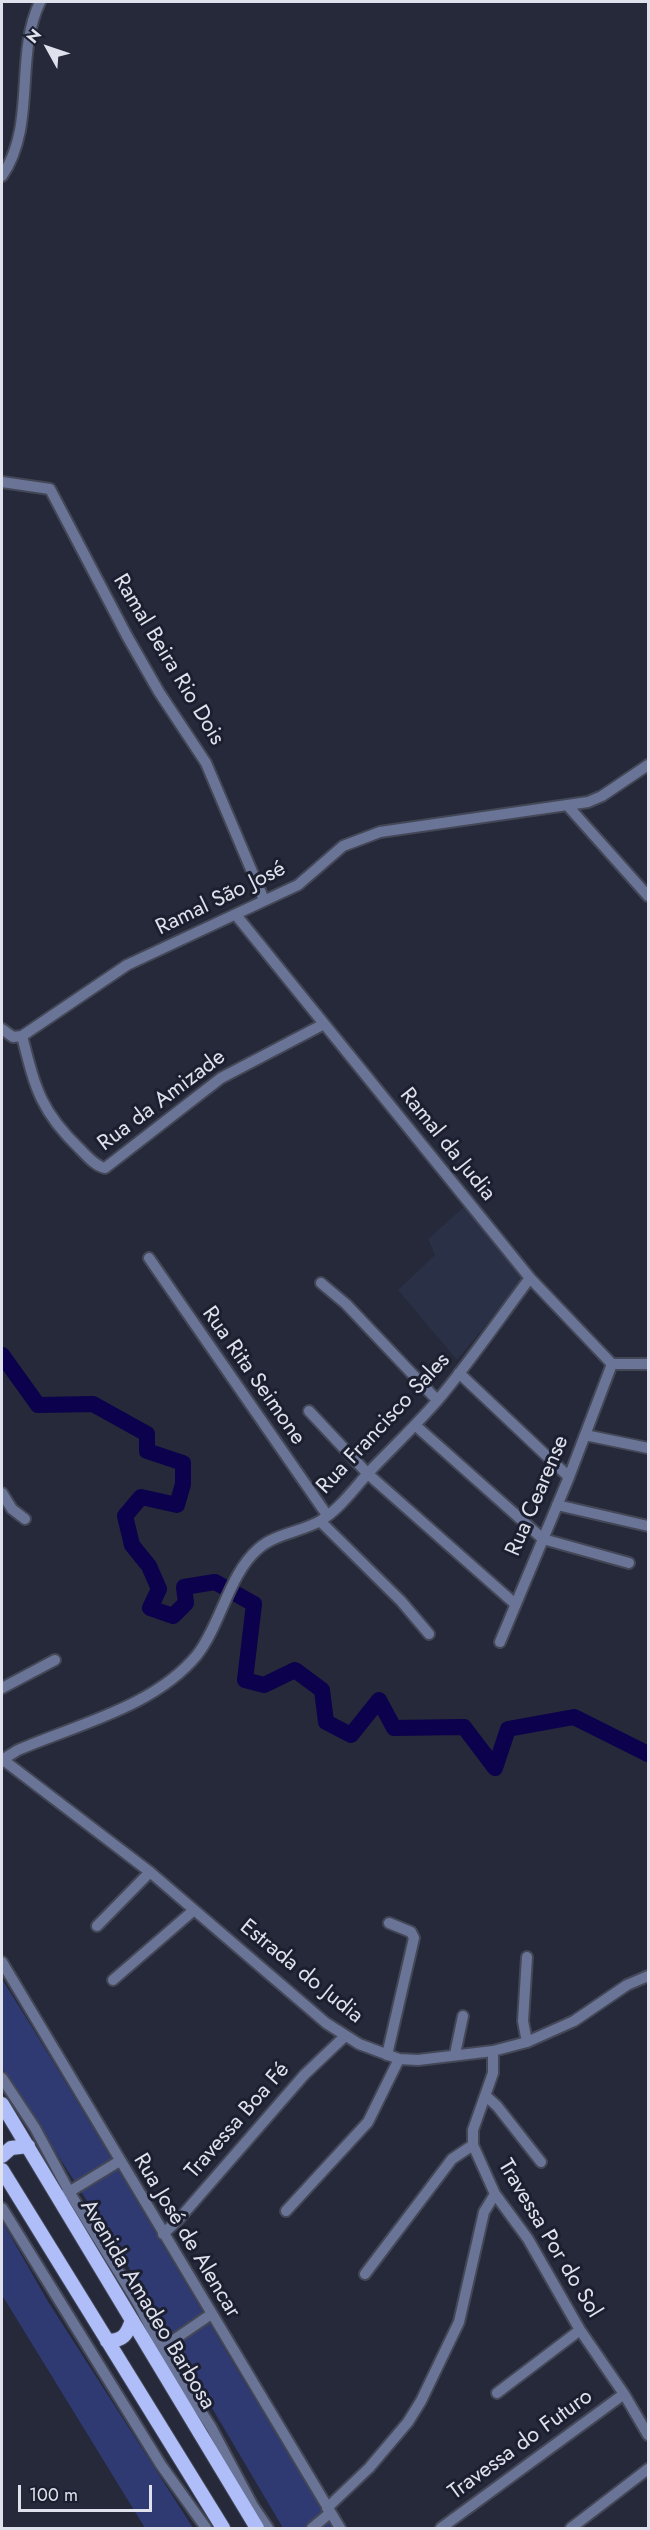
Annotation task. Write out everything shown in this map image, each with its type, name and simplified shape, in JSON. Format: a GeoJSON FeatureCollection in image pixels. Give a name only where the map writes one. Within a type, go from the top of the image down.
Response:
{"type":"FeatureCollection","features":[{"type":"Feature","properties":{"kind":"main road","name":"Avenida Amadeo Barbosa"},"geometry":{"type":"LineString","coordinates":[[2,2104],[28,2146],[64,2195],[132,2320],[157,2351],[257,2529]]}},
{"type":"Feature","properties":{"kind":"main road"},"geometry":{"type":"LineString","coordinates":[[2,2156],[11,2148],[28,2146]]}},
{"type":"Feature","properties":{"kind":"main road"},"geometry":{"type":"LineString","coordinates":[[2,2170],[223,2529]]}},
{"type":"Feature","properties":{"kind":"main road"},"geometry":{"type":"LineString","coordinates":[[107,2341],[119,2340],[126,2336],[132,2320]]}},
{"type":"Feature","properties":{"kind":"street"},"geometry":{"type":"LineString","coordinates":[[2,176],[12,157],[19,135],[31,33],[40,2]]}},
{"type":"Feature","properties":{"kind":"street","name":"Ramal Beira Rio Dois"},"geometry":{"type":"LineString","coordinates":[[2,482],[50,489],[127,636],[159,692],[206,763],[264,900]]}},
{"type":"Feature","properties":{"kind":"street","name":"Ramal São José"},"geometry":{"type":"LineString","coordinates":[[22,1035],[127,965],[298,885],[343,846],[380,832],[567,805],[602,796],[648,765]]}},
{"type":"Feature","properties":{"kind":"street"},"geometry":{"type":"LineString","coordinates":[[567,805],[648,896]]}},
{"type":"Feature","properties":{"kind":"street","name":"Ramal da Judia"},"geometry":{"type":"LineString","coordinates":[[236,915],[530,1278],[612,1364]]}},
{"type":"Feature","properties":{"kind":"street","name":"Rua da Amizade"},"geometry":{"type":"LineString","coordinates":[[22,1035],[35,1086],[45,1110],[101,1168],[109,1166],[221,1078],[324,1023]]}},
{"type":"Feature","properties":{"kind":"street"},"geometry":{"type":"LineString","coordinates":[[2,1029],[13,1037],[22,1035]]}},
{"type":"Feature","properties":{"kind":"street","name":"Rua Rita Seimone"},"geometry":{"type":"LineString","coordinates":[[149,1257],[323,1518]]}},
{"type":"Feature","properties":{"kind":"street","name":"Rua Francisco Sales"},"geometry":{"type":"LineString","coordinates":[[2,1759],[146,1695],[161,1686],[196,1655],[212,1631],[243,1568],[263,1545],[323,1518],[368,1474],[437,1400],[530,1278]]}},
{"type":"Feature","properties":{"kind":"street"},"geometry":{"type":"LineString","coordinates":[[321,1283],[346,1304],[437,1400]]}},
{"type":"Feature","properties":{"kind":"street"},"geometry":{"type":"LineString","coordinates":[[612,1364],[648,1364]]}},
{"type":"Feature","properties":{"kind":"street","name":"Rua Cearense"},"geometry":{"type":"LineString","coordinates":[[500,1642],[514,1603],[569,1477],[612,1364]]}},
{"type":"Feature","properties":{"kind":"street"},"geometry":{"type":"LineString","coordinates":[[459,1373],[569,1477]]}},
{"type":"Feature","properties":{"kind":"street"},"geometry":{"type":"LineString","coordinates":[[309,1411],[368,1474],[514,1603]]}},
{"type":"Feature","properties":{"kind":"street"},"geometry":{"type":"LineString","coordinates":[[415,1425],[543,1539],[629,1563]]}},
{"type":"Feature","properties":{"kind":"street"},"geometry":{"type":"LineString","coordinates":[[585,1435],[648,1448]]}},
{"type":"Feature","properties":{"kind":"street"},"geometry":{"type":"LineString","coordinates":[[2,1493],[12,1509],[25,1519]]}},
{"type":"Feature","properties":{"kind":"street"},"geometry":{"type":"LineString","coordinates":[[557,1505],[648,1526]]}},
{"type":"Feature","properties":{"kind":"street"},"geometry":{"type":"LineString","coordinates":[[323,1518],[429,1634]]}},
{"type":"Feature","properties":{"kind":"street"},"geometry":{"type":"LineString","coordinates":[[2,1688],[55,1660]]}},
{"type":"Feature","properties":{"kind":"street","name":"Estrada do Judia"},"geometry":{"type":"LineString","coordinates":[[2,1759],[150,1872],[303,2004],[345,2036],[399,2060],[493,2050],[527,2042],[574,2021],[627,1985],[648,1976]]}},
{"type":"Feature","properties":{"kind":"street"},"geometry":{"type":"LineString","coordinates":[[97,1926],[150,1872]]}},
{"type":"Feature","properties":{"kind":"street"},"geometry":{"type":"LineString","coordinates":[[113,1980],[194,1910]]}},
{"type":"Feature","properties":{"kind":"street"},"geometry":{"type":"LineString","coordinates":[[387,2055],[414,1938],[411,1932],[389,1923]]}},
{"type":"Feature","properties":{"kind":"street"},"geometry":{"type":"LineString","coordinates":[[527,1957],[523,2021],[527,2042]]}},
{"type":"Feature","properties":{"kind":"street","name":"Rua José de Alencar"},"geometry":{"type":"LineString","coordinates":[[2,1962],[118,2162],[340,2529]]}},
{"type":"Feature","properties":{"kind":"street"},"geometry":{"type":"LineString","coordinates":[[455,2054],[463,2016]]}},
{"type":"Feature","properties":{"kind":"street","name":"Travessa Boa Fé"},"geometry":{"type":"LineString","coordinates":[[163,2234],[185,2212],[305,2074],[345,2036]]}},
{"type":"Feature","properties":{"kind":"street","name":"Travessa Por do Sol"},"geometry":{"type":"LineString","coordinates":[[493,2050],[493,2073],[487,2097],[473,2130],[473,2145],[495,2194],[528,2239],[580,2330],[624,2394],[648,2435]]}},
{"type":"Feature","properties":{"kind":"street"},"geometry":{"type":"LineString","coordinates":[[286,2211],[368,2122],[399,2060]]}},
{"type":"Feature","properties":{"kind":"street"},"geometry":{"type":"LineString","coordinates":[[2,2078],[35,2128],[64,2195],[138,2303],[157,2351],[211,2427],[268,2529]]}},
{"type":"Feature","properties":{"kind":"street"},"geometry":{"type":"LineString","coordinates":[[487,2097],[497,2106],[541,2162]]}},
{"type":"Feature","properties":{"kind":"street"},"geometry":{"type":"LineString","coordinates":[[365,2274],[452,2158],[473,2145]]}},
{"type":"Feature","properties":{"kind":"street"},"geometry":{"type":"LineString","coordinates":[[64,2195],[118,2162]]}},
{"type":"Feature","properties":{"kind":"street"},"geometry":{"type":"LineString","coordinates":[[312,2529],[369,2468],[408,2422],[421,2401],[459,2322],[484,2212],[495,2194]]}},
{"type":"Feature","properties":{"kind":"street"},"geometry":{"type":"LineString","coordinates":[[2,2208],[80,2335],[120,2394],[161,2465],[206,2529]]}},
{"type":"Feature","properties":{"kind":"street"},"geometry":{"type":"LineString","coordinates":[[157,2351],[210,2315]]}},
{"type":"Feature","properties":{"kind":"street"},"geometry":{"type":"LineString","coordinates":[[497,2393],[580,2330]]}},
{"type":"Feature","properties":{"kind":"street","name":"Travessa do Futuro"},"geometry":{"type":"LineString","coordinates":[[441,2529],[624,2394]]}},
{"type":"Feature","properties":{"kind":"street"},"geometry":{"type":"LineString","coordinates":[[571,2529],[648,2469]]}},
{"type":"Feature","properties":{"kind":"shaded area"},"geometry":{"type":"Polygon","coordinates":[[[464,1207],[524,1279],[457,1360],[398,1290],[435,1255],[428,1239],[464,1207]]]}},
{"type":"Feature","properties":{"kind":"shaded area"},"geometry":{"type":"Polygon","coordinates":[[[2,1979],[332,2528],[283,2528],[121,2254],[2,2068],[2,1979]]]}},
{"type":"Feature","properties":{"kind":"shaded area"},"geometry":{"type":"Polygon","coordinates":[[[2,2221],[47,2300],[193,2528],[145,2528],[2,2295],[2,2221]]]}},
{"type":"Feature","properties":{"kind":"waterway"},"geometry":{"type":"LineString","coordinates":[[2,1355],[38,1405],[93,1404],[147,1434],[147,1451],[183,1463],[183,1484],[177,1505],[141,1497],[125,1516],[132,1545],[149,1566],[159,1589],[150,1608],[173,1616],[186,1603],[184,1587],[215,1582],[254,1604],[245,1680],[264,1685],[295,1670],[322,1690],[326,1722],[351,1735],[379,1700],[394,1728],[464,1727],[495,1768],[508,1729],[574,1717],[648,1754]]}}]}
